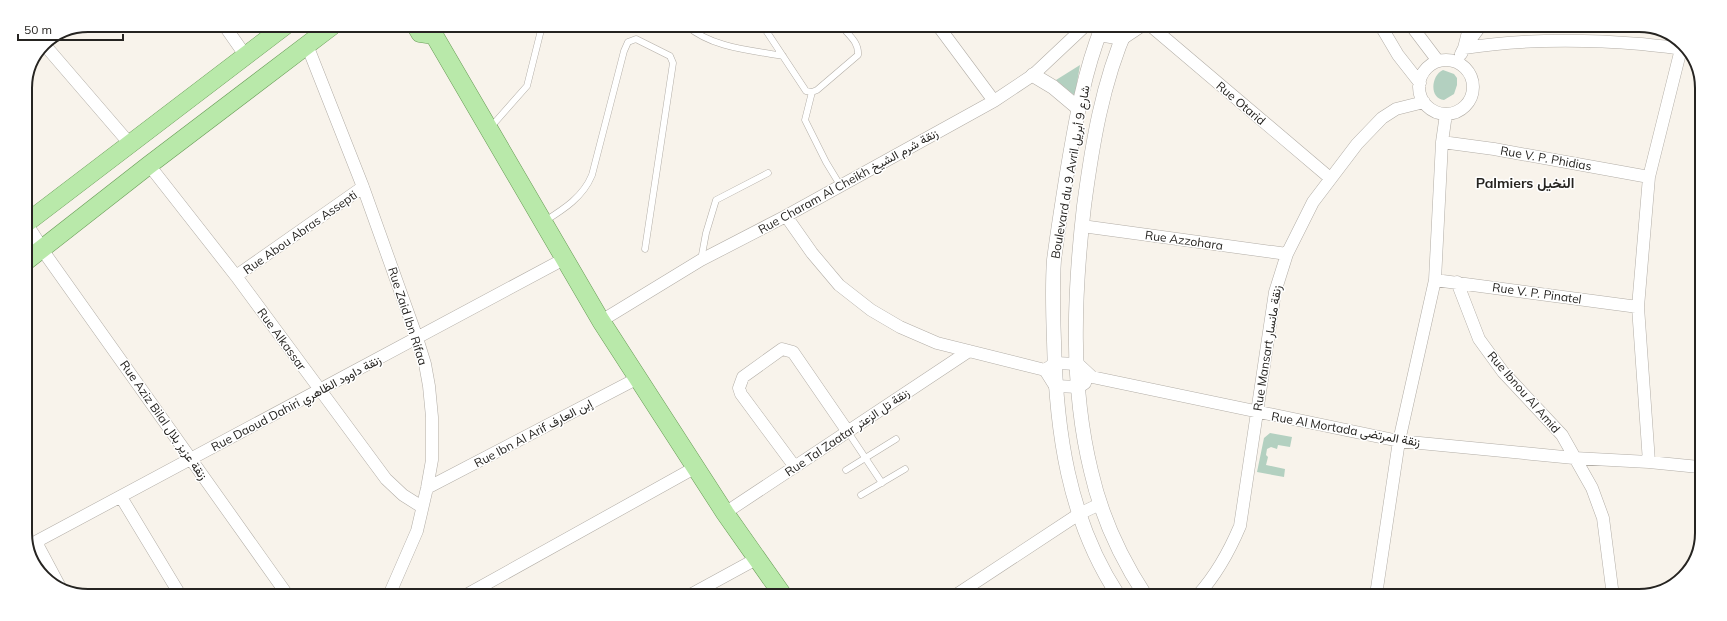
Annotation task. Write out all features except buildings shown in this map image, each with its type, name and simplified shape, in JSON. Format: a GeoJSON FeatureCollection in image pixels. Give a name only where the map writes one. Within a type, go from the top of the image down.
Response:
{"type":"FeatureCollection","features":[{"type":"Feature","properties":{"kind":"main road"},"geometry":{"type":"LineString","coordinates":[[32,219],[276,32]]}},
{"type":"Feature","properties":{"kind":"main road"},"geometry":{"type":"LineString","coordinates":[[32,256],[324,32]]}},
{"type":"Feature","properties":{"kind":"main road"},"geometry":{"type":"LineString","coordinates":[[436,32],[489,130],[601,321],[726,513],[779,589]]}},
{"type":"Feature","properties":{"kind":"street"},"geometry":{"type":"LineString","coordinates":[[229,32],[245,55]]}},
{"type":"Feature","properties":{"kind":"street"},"geometry":{"type":"LineString","coordinates":[[943,32],[994,101]]}},
{"type":"Feature","properties":{"kind":"street","name":"Rue Charam Al Cheikh زنقة شرم الشيخ"},"geometry":{"type":"LineString","coordinates":[[601,321],[701,260],[786,216],[994,101],[1033,75],[1079,32]]}},
{"type":"Feature","properties":{"kind":"street","name":"Boulevard du 9 Avril شارع 9 أبريل"},"geometry":{"type":"LineString","coordinates":[[1098,32],[1078,108],[1059,224],[1054,261],[1050,366],[1055,386],[1064,457],[1079,514],[1098,559],[1115,589]]}},
{"type":"Feature","properties":{"kind":"street","name":"Rue Otarid"},"geometry":{"type":"LineString","coordinates":[[1158,32],[1330,178]]}},
{"type":"Feature","properties":{"kind":"street"},"geometry":{"type":"LineString","coordinates":[[1384,32],[1398,54],[1420,83]]}},
{"type":"Feature","properties":{"kind":"street"},"geometry":{"type":"LineString","coordinates":[[1416,32],[1438,61]]}},
{"type":"Feature","properties":{"kind":"street"},"geometry":{"type":"LineString","coordinates":[[1464,48],[1468,32]]}},
{"type":"Feature","properties":{"kind":"street"},"geometry":{"type":"LineString","coordinates":[[1456,62],[1475,32]]}},
{"type":"Feature","properties":{"kind":"street","name":"Boulevard du 9 Avril شارع 9 أبريل"},"geometry":{"type":"LineString","coordinates":[[1125,33],[1107,85],[1096,130],[1082,226],[1077,294],[1078,364],[1079,388],[1087,453],[1100,504],[1115,542],[1142,589]]}},
{"type":"Feature","properties":{"kind":"street"},"geometry":{"type":"LineString","coordinates":[[1464,48],[1514,42],[1584,40],[1677,47]]}},
{"type":"Feature","properties":{"kind":"street","name":"Rue Zaid Ibn Rifaa"},"geometry":{"type":"LineString","coordinates":[[307,45],[363,187],[425,364],[432,417],[432,460],[428,488],[417,531],[392,589]]}},
{"type":"Feature","properties":{"kind":"street"},"geometry":{"type":"LineString","coordinates":[[47,49],[130,144]]}},
{"type":"Feature","properties":{"kind":"street"},"geometry":{"type":"LineString","coordinates":[[1649,462],[1638,307],[1649,177],[1683,53]]}},
{"type":"Feature","properties":{"kind":"street"},"geometry":{"type":"LineString","coordinates":[[1446,60],[1456,62],[1463,66],[1470,74],[1473,82],[1473,91],[1465,106],[1457,111],[1446,114],[1432,110],[1424,102],[1420,91],[1420,83],[1426,69],[1438,61],[1446,60]]}},
{"type":"Feature","properties":{"kind":"street"},"geometry":{"type":"LineString","coordinates":[[1033,75],[1053,87],[1078,108]]}},
{"type":"Feature","properties":{"kind":"street","name":"Rue Mansart زنقة مانسار"},"geometry":{"type":"LineString","coordinates":[[1203,589],[1215,576],[1224,561],[1240,526],[1274,292],[1287,254],[1313,202],[1357,144],[1382,118],[1396,109],[1424,102]]}},
{"type":"Feature","properties":{"kind":"street"},"geometry":{"type":"LineString","coordinates":[[1377,589],[1399,441],[1435,280],[1442,142],[1446,114]]}},
{"type":"Feature","properties":{"kind":"street","name":"Rue V. P. Phidias"},"geometry":{"type":"LineString","coordinates":[[1442,142],[1494,149],[1649,177]]}},
{"type":"Feature","properties":{"kind":"street","name":"Rue Alkassar"},"geometry":{"type":"LineString","coordinates":[[149,165],[236,276],[386,479],[403,495],[422,507]]}},
{"type":"Feature","properties":{"kind":"street","name":"Rue Abou Abras Assepti"},"geometry":{"type":"LineString","coordinates":[[236,276],[363,187]]}},
{"type":"Feature","properties":{"kind":"street"},"geometry":{"type":"LineString","coordinates":[[786,216],[828,274],[852,296],[894,324],[937,343],[969,351],[1050,366],[1078,364],[1092,377],[1079,388],[1055,386]]}},
{"type":"Feature","properties":{"kind":"street","name":"Rue Azzohara"},"geometry":{"type":"LineString","coordinates":[[1082,226],[1287,254]]}},
{"type":"Feature","properties":{"kind":"street"},"geometry":{"type":"LineString","coordinates":[[32,234],[41,248]]}},
{"type":"Feature","properties":{"kind":"street","name":"Rue Aziz Bilal زنقة عزيز بلال"},"geometry":{"type":"LineString","coordinates":[[41,248],[283,589]]}},
{"type":"Feature","properties":{"kind":"street","name":"Rue Daoud Dahiri زنقة داوود الظاهري"},"geometry":{"type":"LineString","coordinates":[[33,543],[564,260]]}},
{"type":"Feature","properties":{"kind":"street","name":"Rue V. P. Pinatel"},"geometry":{"type":"LineString","coordinates":[[1435,280],[1638,307]]}},
{"type":"Feature","properties":{"kind":"street","name":"Rue Ibnou Al Amid"},"geometry":{"type":"LineString","coordinates":[[1457,282],[1479,339],[1503,372],[1562,435],[1592,488],[1603,518],[1612,589]]}},
{"type":"Feature","properties":{"kind":"street"},"geometry":{"type":"LineString","coordinates":[[795,467],[741,394],[739,388],[743,377],[782,349],[793,352],[848,432]]}},
{"type":"Feature","properties":{"kind":"street","name":"Rue Tal Zaatar زنقة تل الزعتر"},"geometry":{"type":"LineString","coordinates":[[726,513],[969,351]]}},
{"type":"Feature","properties":{"kind":"street","name":"Rue Al Mortada زنقة المرتضى"},"geometry":{"type":"LineString","coordinates":[[1092,377],[1399,441],[1574,458],[1649,462],[1695,467]]}},
{"type":"Feature","properties":{"kind":"street","name":"Rue Ibn Al Arif إبن العارف"},"geometry":{"type":"LineString","coordinates":[[428,488],[638,378]]}},
{"type":"Feature","properties":{"kind":"street"},"geometry":{"type":"LineString","coordinates":[[477,589],[696,467]]}},
{"type":"Feature","properties":{"kind":"street"},"geometry":{"type":"LineString","coordinates":[[121,497],[177,589]]}},
{"type":"Feature","properties":{"kind":"street"},"geometry":{"type":"LineString","coordinates":[[965,589],[1079,514],[1100,504]]}},
{"type":"Feature","properties":{"kind":"street"},"geometry":{"type":"LineString","coordinates":[[34,547],[53,576]]}},
{"type":"Feature","properties":{"kind":"street"},"geometry":{"type":"LineString","coordinates":[[701,589],[758,558]]}},
{"type":"Feature","properties":{"kind":"lane"},"geometry":{"type":"LineString","coordinates":[[489,130],[527,86],[540,32]]}},
{"type":"Feature","properties":{"kind":"lane"},"geometry":{"type":"LineString","coordinates":[[695,32],[706,39],[718,43],[783,56]]}},
{"type":"Feature","properties":{"kind":"lane"},"geometry":{"type":"LineString","coordinates":[[768,32],[806,91],[812,92],[817,90],[858,55],[859,49],[856,43],[846,32]]}},
{"type":"Feature","properties":{"kind":"lane"},"geometry":{"type":"LineString","coordinates":[[543,222],[562,210],[586,189],[592,175],[624,51],[628,42],[636,39],[670,56],[673,63],[645,249]]}},
{"type":"Feature","properties":{"kind":"lane"},"geometry":{"type":"LineString","coordinates":[[812,92],[805,120],[826,162],[840,185]]}},
{"type":"Feature","properties":{"kind":"lane"},"geometry":{"type":"LineString","coordinates":[[701,260],[707,228],[716,200],[768,173]]}},
{"type":"Feature","properties":{"kind":"lane"},"geometry":{"type":"LineString","coordinates":[[848,432],[882,483]]}},
{"type":"Feature","properties":{"kind":"lane"},"geometry":{"type":"LineString","coordinates":[[846,470],[896,439]]}},
{"type":"Feature","properties":{"kind":"lane"},"geometry":{"type":"LineString","coordinates":[[861,495],[905,469]]}},
{"type":"Feature","properties":{"kind":"green space"},"geometry":{"type":"Polygon","coordinates":[[[1080,65],[1075,95],[1074,95],[1056,80],[1080,65]]]}},
{"type":"Feature","properties":{"kind":"green space"},"geometry":{"type":"Polygon","coordinates":[[[1443,70],[1454,74],[1457,78],[1457,85],[1454,94],[1444,100],[1439,99],[1436,96],[1433,86],[1436,77],[1443,70]]]}},
{"type":"Feature","properties":{"kind":"green space"},"geometry":{"type":"Polygon","coordinates":[[[1270,433],[1292,437],[1290,447],[1278,445],[1277,449],[1271,447],[1267,449],[1266,455],[1268,457],[1266,465],[1285,469],[1284,477],[1257,472],[1264,438],[1270,433]]]}},
{"type":"Feature","properties":{"kind":"district","name":"Palmiers النخيل"},"geometry":{"type":"Point","coordinates":[1525,183]}}]}
